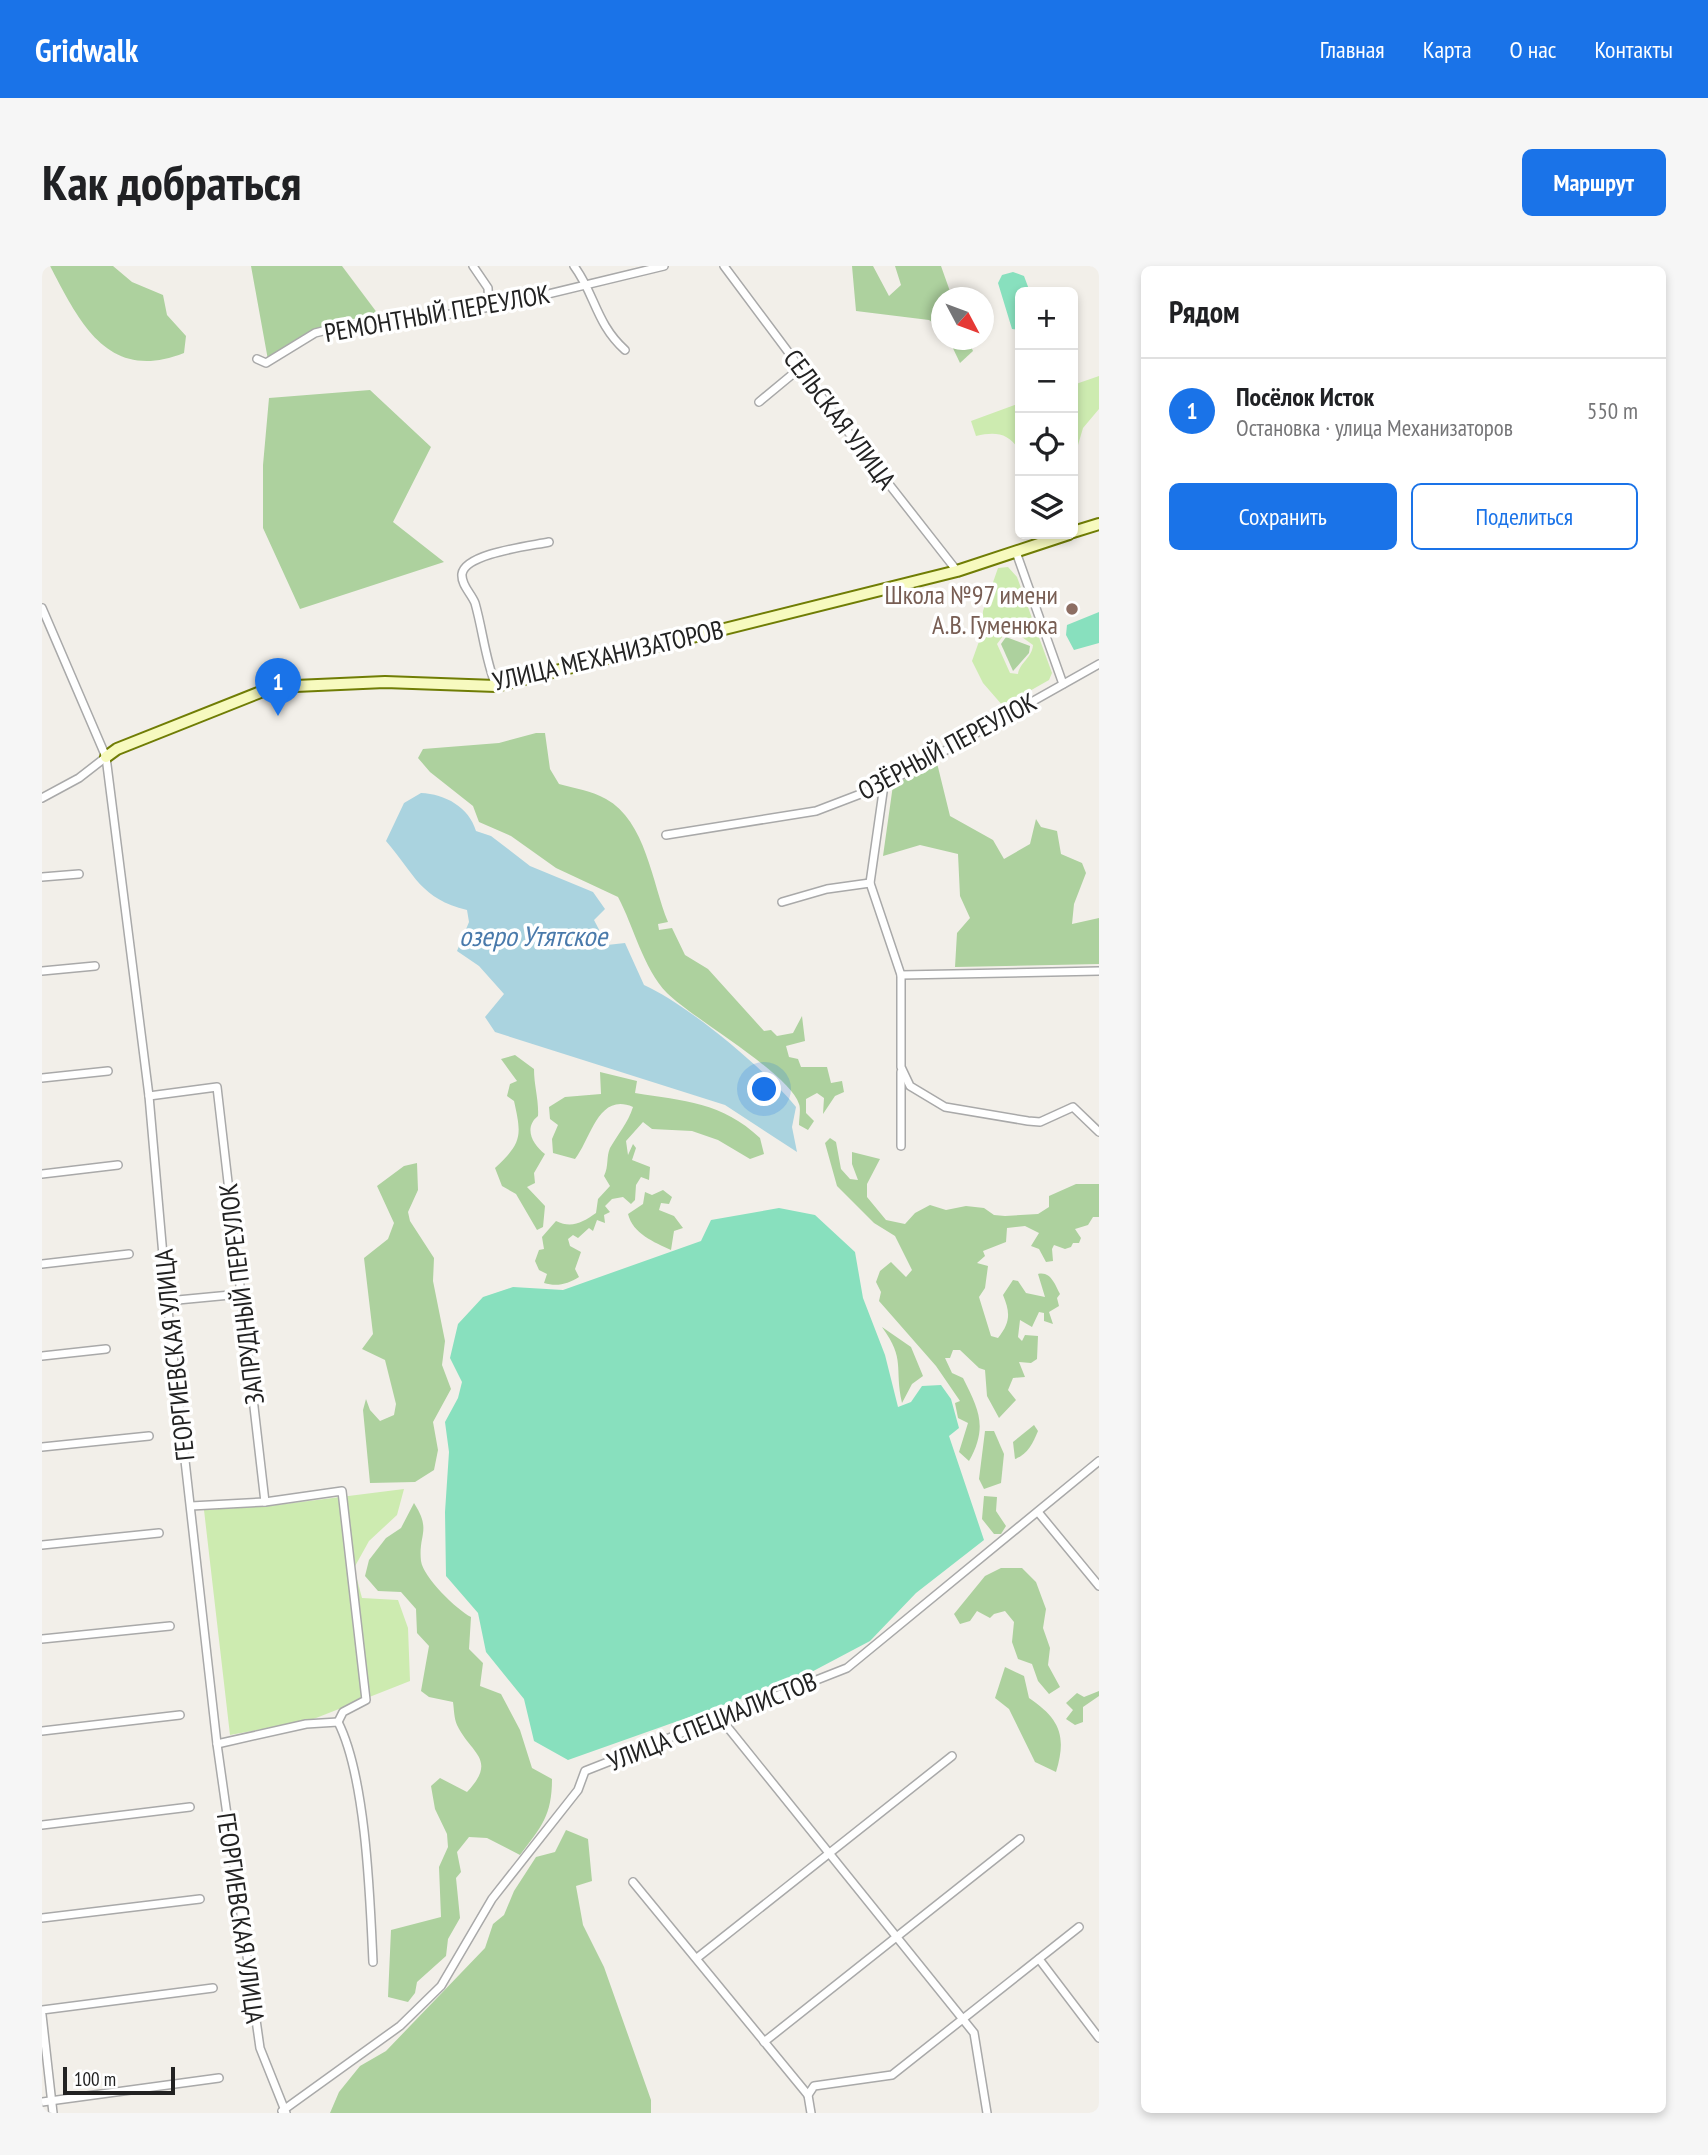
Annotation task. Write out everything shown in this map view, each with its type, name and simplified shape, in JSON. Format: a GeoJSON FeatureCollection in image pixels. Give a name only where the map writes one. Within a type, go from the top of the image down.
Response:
{"type":"FeatureCollection","features":[{"type":"Feature","properties":{"kind":"street"},"geometry":{"type":"LineString","coordinates":[[473,266],[488,288],[489,307]]}},
{"type":"Feature","properties":{"kind":"street"},"geometry":{"type":"LineString","coordinates":[[574,266],[588,285],[593,309],[625,349]]}},
{"type":"Feature","properties":{"kind":"street","name":"РЕМОНТНЫЙ ПЕРЕУЛОК"},"geometry":{"type":"LineString","coordinates":[[257,359],[266,363],[315,334],[343,326],[422,319],[489,307],[664,266]]}},
{"type":"Feature","properties":{"kind":"street","name":"СЕЛЬСКАЯ УЛИЦА"},"geometry":{"type":"LineString","coordinates":[[724,266],[957,571]]}},
{"type":"Feature","properties":{"kind":"street"},"geometry":{"type":"LineString","coordinates":[[759,402],[800,368]]}},
{"type":"Feature","properties":{"kind":"street","name":"УЛИЦА МЕХАНИЗАТОРОВ"},"geometry":{"type":"LineString","coordinates":[[1078,531],[1099,524]]}},
{"type":"Feature","properties":{"kind":"street","name":"УЛИЦА МЕХАНИЗАТОРОВ"},"geometry":{"type":"LineString","coordinates":[[106,757],[117,749],[272,688],[384,682],[496,686],[957,571],[1054,539]]}},
{"type":"Feature","properties":{"kind":"street"},"geometry":{"type":"LineString","coordinates":[[496,686],[485,660],[474,602],[463,582],[462,572],[467,564],[479,557],[549,542]]}},
{"type":"Feature","properties":{"kind":"street"},"geometry":{"type":"LineString","coordinates":[[1016,552],[1062,684]]}},
{"type":"Feature","properties":{"kind":"street","name":"ГЕОРГИЕВСКАЯ УЛИЦА"},"geometry":{"type":"LineString","coordinates":[[42,608],[106,757],[149,1096],[167,1301],[217,1744],[260,2048],[284,2112]]}},
{"type":"Feature","properties":{"kind":"street","name":"ОЗЁРНЫЙ ПЕРЕУЛОК"},"geometry":{"type":"LineString","coordinates":[[666,835],[816,811],[884,785],[1099,664]]}},
{"type":"Feature","properties":{"kind":"street"},"geometry":{"type":"LineString","coordinates":[[42,798],[79,778],[106,757]]}},
{"type":"Feature","properties":{"kind":"street"},"geometry":{"type":"LineString","coordinates":[[884,785],[870,883],[901,975],[901,1146]]}},
{"type":"Feature","properties":{"kind":"street"},"geometry":{"type":"LineString","coordinates":[[42,877],[79,874]]}},
{"type":"Feature","properties":{"kind":"street"},"geometry":{"type":"LineString","coordinates":[[782,902],[827,889],[870,883]]}},
{"type":"Feature","properties":{"kind":"street"},"geometry":{"type":"LineString","coordinates":[[42,971],[95,966]]}},
{"type":"Feature","properties":{"kind":"street"},"geometry":{"type":"LineString","coordinates":[[901,975],[1099,971]]}},
{"type":"Feature","properties":{"kind":"street"},"geometry":{"type":"LineString","coordinates":[[901,1067],[910,1086],[945,1107],[1040,1122],[1073,1107],[1099,1132]]}},
{"type":"Feature","properties":{"kind":"street"},"geometry":{"type":"LineString","coordinates":[[42,1078],[108,1071]]}},
{"type":"Feature","properties":{"kind":"street","name":"ЗАПРУДНЫЙ ПЕРЕУЛОК"},"geometry":{"type":"LineString","coordinates":[[149,1096],[218,1087],[265,1502]]}},
{"type":"Feature","properties":{"kind":"street"},"geometry":{"type":"LineString","coordinates":[[42,1174],[118,1165]]}},
{"type":"Feature","properties":{"kind":"street"},"geometry":{"type":"LineString","coordinates":[[42,1264],[129,1254]]}},
{"type":"Feature","properties":{"kind":"street"},"geometry":{"type":"LineString","coordinates":[[167,1301],[241,1294]]}},
{"type":"Feature","properties":{"kind":"street"},"geometry":{"type":"LineString","coordinates":[[42,1356],[106,1349]]}},
{"type":"Feature","properties":{"kind":"street"},"geometry":{"type":"LineString","coordinates":[[42,1447],[149,1436]]}},
{"type":"Feature","properties":{"kind":"street","name":"УЛИЦА СПЕЦИАЛИСТОВ"},"geometry":{"type":"LineString","coordinates":[[284,2112],[400,2026],[441,1986],[492,1899],[578,1790],[585,1771],[847,1668],[1099,1461]]}},
{"type":"Feature","properties":{"kind":"street"},"geometry":{"type":"LineString","coordinates":[[191,1506],[265,1502],[342,1491],[366,1700],[343,1712],[338,1722]]}},
{"type":"Feature","properties":{"kind":"street"},"geometry":{"type":"LineString","coordinates":[[1038,1511],[1099,1586]]}},
{"type":"Feature","properties":{"kind":"street"},"geometry":{"type":"LineString","coordinates":[[42,1545],[159,1533]]}},
{"type":"Feature","properties":{"kind":"street"},"geometry":{"type":"LineString","coordinates":[[42,1639],[170,1626]]}},
{"type":"Feature","properties":{"kind":"street"},"geometry":{"type":"LineString","coordinates":[[42,1731],[180,1715]]}},
{"type":"Feature","properties":{"kind":"street"},"geometry":{"type":"LineString","coordinates":[[721,1719],[974,2033],[987,2113]]}},
{"type":"Feature","properties":{"kind":"street"},"geometry":{"type":"LineString","coordinates":[[217,1744],[306,1724],[338,1722]]}},
{"type":"Feature","properties":{"kind":"street"},"geometry":{"type":"LineString","coordinates":[[338,1722],[346,1738],[355,1782],[367,1874],[373,1962]]}},
{"type":"Feature","properties":{"kind":"street"},"geometry":{"type":"LineString","coordinates":[[697,1958],[952,1756]]}},
{"type":"Feature","properties":{"kind":"street"},"geometry":{"type":"LineString","coordinates":[[42,1825],[190,1807]]}},
{"type":"Feature","properties":{"kind":"street"},"geometry":{"type":"LineString","coordinates":[[764,2042],[1020,1839]]}},
{"type":"Feature","properties":{"kind":"street"},"geometry":{"type":"LineString","coordinates":[[633,1882],[808,2095],[811,2113]]}},
{"type":"Feature","properties":{"kind":"street"},"geometry":{"type":"LineString","coordinates":[[42,1918],[200,1899]]}},
{"type":"Feature","properties":{"kind":"street"},"geometry":{"type":"LineString","coordinates":[[808,2095],[814,2087],[892,2074],[1079,1927]]}},
{"type":"Feature","properties":{"kind":"street"},"geometry":{"type":"LineString","coordinates":[[1039,1959],[1099,2038]]}},
{"type":"Feature","properties":{"kind":"street"},"geometry":{"type":"LineString","coordinates":[[42,2010],[214,1988]]}},
{"type":"Feature","properties":{"kind":"street"},"geometry":{"type":"LineString","coordinates":[[42,2015],[53,2113]]}},
{"type":"Feature","properties":{"kind":"street"},"geometry":{"type":"LineString","coordinates":[[42,2102],[219,2078]]}},
{"type":"Feature","properties":{"kind":"green space"},"geometry":{"type":"Polygon","coordinates":[[[50,266],[113,266],[132,282],[163,295],[167,315],[186,336],[184,353],[158,360],[135,360],[116,354],[100,342],[86,326],[50,266]]]}},
{"type":"Feature","properties":{"kind":"green space"},"geometry":{"type":"Polygon","coordinates":[[[251,266],[342,266],[381,318],[349,320],[321,328],[268,360],[251,266]]]}},
{"type":"Feature","properties":{"kind":"green space"},"geometry":{"type":"Polygon","coordinates":[[[852,266],[873,266],[889,296],[901,285],[895,266],[941,266],[948,287],[931,287],[931,321],[856,311],[852,266]]]}},
{"type":"Feature","properties":{"kind":"green space"},"geometry":{"type":"Polygon","coordinates":[[[1013,272],[1024,276],[1028,287],[1015,287],[1015,329],[1012,329],[998,283],[1002,275],[1013,272]]]}},
{"type":"Feature","properties":{"kind":"green space"},"geometry":{"type":"Polygon","coordinates":[[[954,350],[973,350],[973,351],[960,363],[954,350]]]}},
{"type":"Feature","properties":{"kind":"green space"},"geometry":{"type":"Polygon","coordinates":[[[1099,376],[1099,409],[1083,428],[1078,445],[1078,413],[1078,383],[1099,376]]]}},
{"type":"Feature","properties":{"kind":"green space"},"geometry":{"type":"Polygon","coordinates":[[[370,390],[431,447],[393,522],[444,562],[300,609],[263,528],[263,465],[269,398],[370,390]]]}},
{"type":"Feature","properties":{"kind":"green space"},"geometry":{"type":"Polygon","coordinates":[[[1015,405],[1015,445],[1002,435],[976,436],[971,421],[1015,405]]]}},
{"type":"Feature","properties":{"kind":"green space"},"geometry":{"type":"Polygon","coordinates":[[[1008,567],[1017,577],[1052,673],[1049,680],[1003,706],[983,683],[972,661],[982,633],[983,611],[998,568],[1008,567]],[[1006,632],[997,644],[1010,673],[1018,674],[1033,645],[1019,635],[1006,632]]]}},
{"type":"Feature","properties":{"kind":"green space"},"geometry":{"type":"Polygon","coordinates":[[[1099,612],[1099,643],[1074,650],[1066,635],[1067,625],[1099,612]]]}},
{"type":"Feature","properties":{"kind":"green space"},"geometry":{"type":"Polygon","coordinates":[[[1006,637],[1030,646],[1029,653],[1013,671],[1001,644],[1006,637]]]}},
{"type":"Feature","properties":{"kind":"green space"},"geometry":{"type":"Polygon","coordinates":[[[545,733],[550,769],[559,784],[606,799],[630,822],[646,854],[668,922],[658,924],[659,930],[672,928],[685,955],[708,969],[764,1031],[771,1030],[777,1036],[793,1033],[802,1016],[805,1041],[786,1046],[789,1057],[798,1059],[801,1067],[827,1067],[831,1083],[842,1081],[844,1092],[835,1096],[823,1114],[824,1098],[817,1093],[806,1099],[806,1113],[814,1121],[808,1130],[799,1125],[799,1104],[778,1077],[667,993],[651,972],[618,897],[556,868],[511,836],[479,822],[473,806],[430,772],[418,758],[423,749],[499,743],[545,733]]]}},
{"type":"Feature","properties":{"kind":"green space"},"geometry":{"type":"Polygon","coordinates":[[[937,763],[950,816],[993,840],[1004,859],[1030,844],[1036,819],[1041,827],[1057,831],[1061,854],[1082,863],[1086,873],[1074,904],[1072,924],[1099,918],[1099,964],[955,967],[957,933],[970,918],[960,896],[958,854],[920,845],[883,856],[893,785],[937,763]]]}},
{"type":"Feature","properties":{"kind":"green space"},"geometry":{"type":"Polygon","coordinates":[[[515,1055],[534,1069],[538,1116],[530,1131],[537,1146],[545,1154],[534,1173],[535,1183],[527,1187],[545,1206],[543,1227],[537,1230],[516,1194],[502,1186],[495,1168],[510,1152],[518,1138],[514,1101],[507,1096],[510,1084],[517,1081],[501,1059],[515,1055]]]}},
{"type":"Feature","properties":{"kind":"green space"},"geometry":{"type":"Polygon","coordinates":[[[600,1072],[637,1081],[635,1093],[702,1105],[731,1117],[760,1138],[764,1154],[750,1159],[718,1140],[692,1131],[652,1129],[643,1122],[626,1141],[628,1155],[633,1144],[636,1148],[632,1160],[650,1167],[649,1180],[641,1177],[636,1185],[635,1200],[631,1204],[623,1197],[612,1199],[605,1206],[610,1212],[604,1215],[605,1223],[597,1220],[593,1231],[589,1228],[578,1238],[573,1235],[568,1239],[570,1246],[581,1252],[575,1269],[579,1277],[562,1284],[544,1283],[547,1274],[539,1270],[535,1261],[539,1250],[544,1249],[542,1237],[556,1221],[567,1224],[582,1222],[596,1213],[598,1199],[610,1186],[604,1176],[610,1148],[633,1107],[621,1104],[611,1106],[603,1112],[575,1159],[553,1153],[552,1139],[558,1125],[550,1119],[549,1107],[565,1097],[601,1094],[600,1072]]]}},
{"type":"Feature","properties":{"kind":"green space"},"geometry":{"type":"Polygon","coordinates":[[[830,1138],[836,1142],[841,1169],[850,1179],[858,1180],[852,1164],[852,1152],[880,1159],[867,1184],[867,1197],[886,1220],[905,1224],[915,1213],[930,1205],[946,1210],[966,1206],[984,1208],[994,1215],[1005,1216],[1038,1214],[1049,1207],[1049,1196],[1076,1184],[1099,1184],[1099,1217],[1093,1217],[1088,1225],[1075,1229],[1081,1238],[1079,1243],[1073,1243],[1065,1249],[1054,1245],[1053,1261],[1046,1262],[1039,1249],[1031,1246],[1039,1233],[1025,1226],[1007,1228],[1006,1242],[983,1251],[985,1256],[977,1263],[988,1266],[985,1288],[979,1297],[991,1336],[998,1338],[1007,1322],[1008,1312],[1003,1295],[1013,1280],[1018,1281],[1026,1293],[1045,1297],[1038,1274],[1046,1275],[1060,1294],[1057,1298],[1059,1306],[1049,1312],[1053,1324],[1044,1321],[1044,1313],[1039,1312],[1032,1327],[1020,1320],[1018,1337],[1022,1341],[1025,1335],[1038,1336],[1037,1359],[1031,1363],[1019,1362],[1025,1377],[1013,1378],[1008,1390],[1016,1400],[999,1418],[987,1396],[985,1370],[979,1368],[960,1350],[953,1350],[950,1358],[945,1358],[952,1373],[963,1378],[977,1409],[980,1428],[969,1461],[959,1452],[968,1423],[958,1418],[955,1403],[960,1401],[936,1366],[879,1301],[881,1292],[876,1282],[880,1271],[891,1262],[906,1277],[912,1270],[895,1236],[874,1223],[837,1186],[825,1143],[830,1138]]]}},
{"type":"Feature","properties":{"kind":"green space"},"geometry":{"type":"Polygon","coordinates":[[[417,1163],[418,1190],[408,1212],[410,1221],[434,1258],[433,1281],[445,1341],[442,1365],[451,1389],[433,1422],[438,1450],[434,1470],[415,1482],[370,1483],[363,1410],[366,1399],[370,1410],[380,1421],[394,1415],[396,1404],[385,1360],[362,1349],[373,1334],[364,1258],[388,1239],[394,1223],[377,1186],[404,1166],[417,1163]]]}},
{"type":"Feature","properties":{"kind":"green space"},"geometry":{"type":"Polygon","coordinates":[[[663,1190],[672,1197],[669,1204],[661,1203],[659,1210],[674,1216],[683,1228],[674,1231],[671,1250],[639,1232],[628,1214],[643,1204],[645,1192],[652,1195],[663,1190]]]}},
{"type":"Feature","properties":{"kind":"green space"},"geometry":{"type":"Polygon","coordinates":[[[779,1208],[815,1215],[855,1252],[863,1298],[885,1355],[898,1407],[911,1402],[922,1386],[941,1385],[951,1399],[959,1428],[949,1436],[984,1540],[916,1593],[870,1641],[802,1677],[568,1760],[534,1741],[524,1699],[486,1652],[478,1613],[446,1576],[445,1512],[449,1452],[445,1422],[458,1398],[462,1382],[450,1358],[458,1324],[483,1297],[513,1287],[563,1290],[701,1241],[711,1220],[779,1208]]]}},
{"type":"Feature","properties":{"kind":"green space"},"geometry":{"type":"Polygon","coordinates":[[[882,1327],[911,1347],[923,1376],[912,1384],[902,1403],[897,1356],[882,1327]]]}},
{"type":"Feature","properties":{"kind":"green space"},"geometry":{"type":"Polygon","coordinates":[[[1034,1425],[1038,1431],[1032,1444],[1015,1459],[1013,1442],[1034,1425]]]}},
{"type":"Feature","properties":{"kind":"green space"},"geometry":{"type":"Polygon","coordinates":[[[985,1431],[994,1431],[1004,1454],[1001,1483],[984,1489],[979,1479],[985,1431]]]}},
{"type":"Feature","properties":{"kind":"green space"},"geometry":{"type":"Polygon","coordinates":[[[404,1489],[397,1515],[369,1541],[354,1568],[362,1598],[398,1600],[408,1628],[410,1681],[311,1720],[230,1735],[204,1510],[269,1506],[404,1489]]]}},
{"type":"Feature","properties":{"kind":"green space"},"geometry":{"type":"Polygon","coordinates":[[[984,1496],[997,1497],[996,1511],[1006,1526],[1001,1534],[994,1534],[982,1519],[984,1496]]]}},
{"type":"Feature","properties":{"kind":"green space"},"geometry":{"type":"Polygon","coordinates":[[[414,1503],[423,1527],[423,1568],[442,1592],[471,1617],[469,1649],[483,1663],[480,1686],[501,1694],[520,1730],[532,1768],[552,1779],[550,1803],[544,1820],[520,1855],[487,1838],[469,1837],[457,1852],[461,1872],[456,1878],[460,1918],[448,1939],[446,1956],[417,1982],[415,1993],[408,2002],[388,1997],[391,1930],[441,1917],[439,1867],[448,1847],[447,1834],[435,1809],[431,1786],[440,1778],[467,1792],[476,1781],[481,1764],[457,1725],[453,1702],[429,1697],[421,1691],[429,1646],[417,1633],[416,1609],[401,1592],[378,1591],[365,1576],[369,1560],[386,1538],[401,1528],[414,1503]]]}},
{"type":"Feature","properties":{"kind":"green space"},"geometry":{"type":"Polygon","coordinates":[[[1001,1568],[1022,1568],[1036,1582],[1046,1609],[1043,1628],[1050,1648],[1048,1665],[1060,1687],[1049,1694],[1038,1681],[1032,1664],[1018,1659],[1012,1642],[1014,1622],[1005,1611],[990,1618],[977,1611],[970,1621],[960,1624],[954,1614],[985,1576],[1001,1568]]]}},
{"type":"Feature","properties":{"kind":"green space"},"geometry":{"type":"Polygon","coordinates":[[[1005,1667],[1024,1676],[1029,1698],[1048,1713],[1058,1729],[1061,1748],[1056,1772],[1035,1762],[1009,1709],[995,1698],[1005,1667]]]}},
{"type":"Feature","properties":{"kind":"green space"},"geometry":{"type":"Polygon","coordinates":[[[1099,1691],[1099,1696],[1083,1707],[1083,1722],[1075,1725],[1066,1719],[1073,1710],[1066,1703],[1077,1693],[1084,1697],[1099,1691]]]}},
{"type":"Feature","properties":{"kind":"green space"},"geometry":{"type":"Polygon","coordinates":[[[566,1830],[588,1839],[592,1881],[576,1886],[583,1925],[604,1967],[651,2100],[651,2113],[330,2113],[339,2092],[360,2066],[386,2051],[485,1948],[493,1924],[504,1915],[514,1891],[536,1857],[555,1852],[566,1830]]]}},
{"type":"Feature","properties":{"kind":"water","name":"озеро Утятское"},"geometry":{"type":"Polygon","coordinates":[[[421,793],[439,796],[455,803],[468,815],[476,831],[491,836],[530,866],[593,892],[605,909],[594,920],[607,945],[625,943],[644,985],[703,1022],[765,1075],[796,1107],[792,1127],[797,1152],[725,1105],[495,1032],[485,1017],[504,994],[479,966],[457,951],[469,922],[467,910],[429,892],[386,841],[404,803],[421,793]]]}},
{"type":"Feature","properties":{"kind":"place","name":"Школа №97 имени А.В. Гуменюка"},"geometry":{"type":"Point","coordinates":[1072,609]}},
{"type":"Feature","properties":{"kind":"place","name":"Посёлок Исток"},"geometry":{"type":"Point","coordinates":[278,716]}}]}
